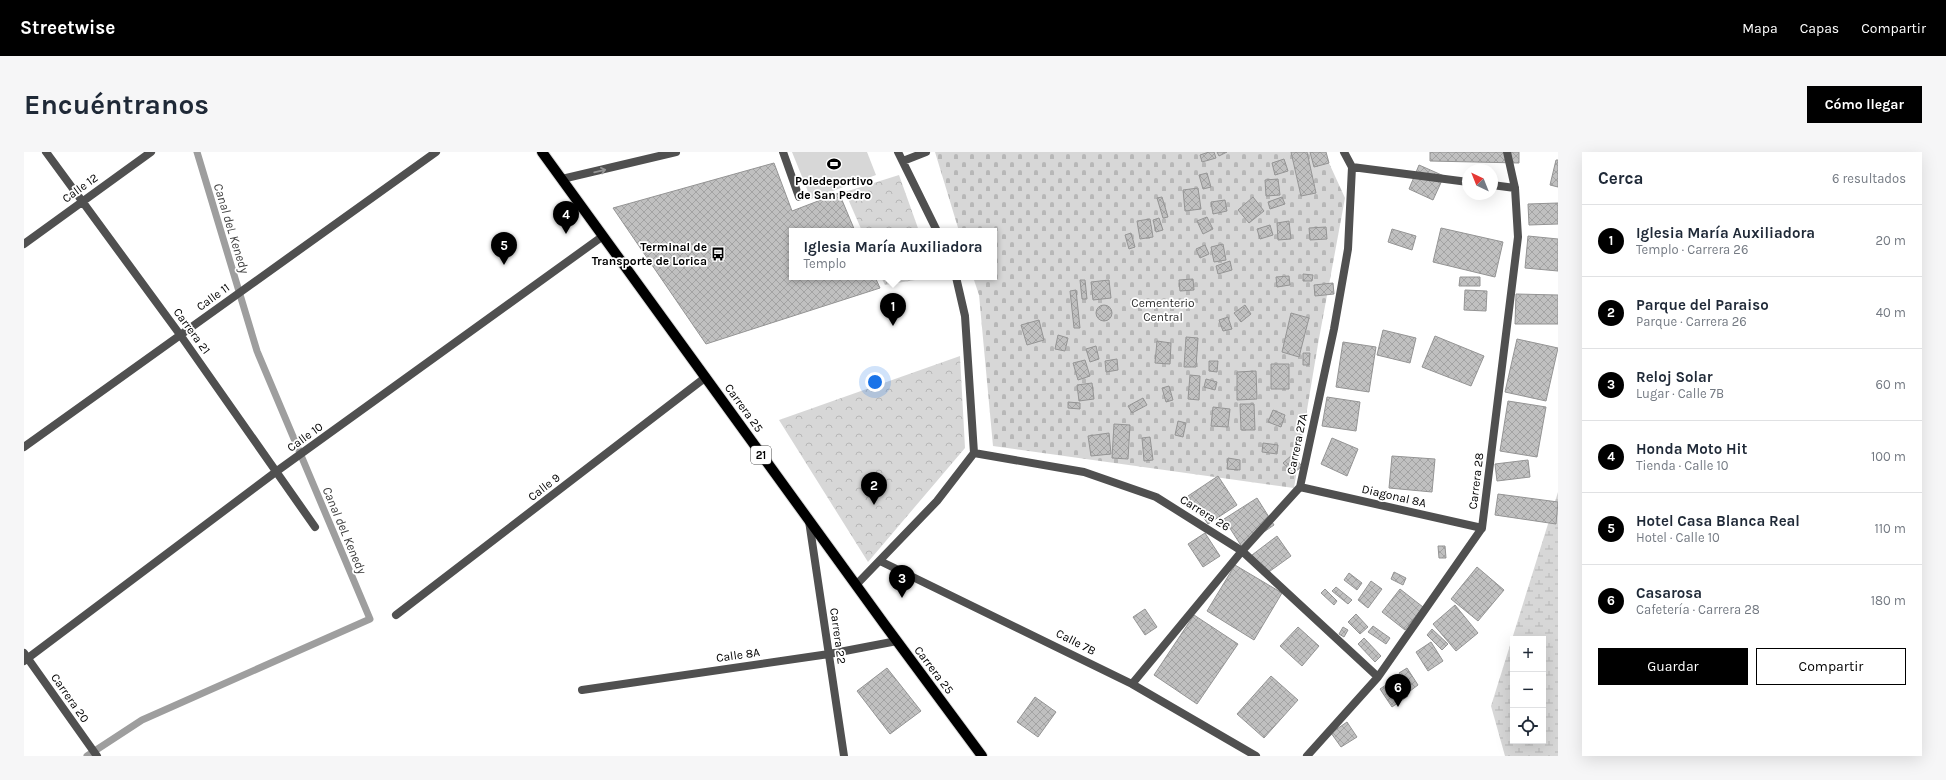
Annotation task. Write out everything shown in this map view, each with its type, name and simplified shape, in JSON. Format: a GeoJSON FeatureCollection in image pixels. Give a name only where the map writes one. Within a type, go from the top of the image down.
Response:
{"type":"FeatureCollection","features":[{"type":"Feature","properties":{"kind":"main road","name":"Carrera 25"},"geometry":{"type":"LineString","coordinates":[[542,152],[982,756]]}},
{"type":"Feature","properties":{"kind":"street","name":"Carrera 21"},"geometry":{"type":"LineString","coordinates":[[46,152],[181,336],[315,527]]}},
{"type":"Feature","properties":{"kind":"street","name":"Calle 12"},"geometry":{"type":"LineString","coordinates":[[24,244],[151,152]]}},
{"type":"Feature","properties":{"kind":"street","name":"Calle 11"},"geometry":{"type":"LineString","coordinates":[[24,447],[436,152]]}},
{"type":"Feature","properties":{"kind":"street"},"geometry":{"type":"LineString","coordinates":[[562,179],[676,152]]}},
{"type":"Feature","properties":{"kind":"street"},"geometry":{"type":"LineString","coordinates":[[783,152],[799,197]]}},
{"type":"Feature","properties":{"kind":"street"},"geometry":{"type":"LineString","coordinates":[[898,152],[904,161],[936,228]]}},
{"type":"Feature","properties":{"kind":"street"},"geometry":{"type":"LineString","coordinates":[[904,161],[926,152]]}},
{"type":"Feature","properties":{"kind":"street"},"geometry":{"type":"LineString","coordinates":[[1344,152],[1352,167],[1462,181]]}},
{"type":"Feature","properties":{"kind":"street","name":"Carrera 28"},"geometry":{"type":"LineString","coordinates":[[1307,756],[1378,677],[1482,528],[1518,237],[1515,188],[1507,152]]}},
{"type":"Feature","properties":{"kind":"street","name":"Carrera 27A"},"geometry":{"type":"LineString","coordinates":[[1132,684],[1242,551],[1300,487],[1334,329],[1348,249],[1352,167]]}},
{"type":"Feature","properties":{"kind":"street"},"geometry":{"type":"LineString","coordinates":[[1498,186],[1515,188]]}},
{"type":"Feature","properties":{"kind":"street","name":"Calle 10"},"geometry":{"type":"LineString","coordinates":[[25,657],[277,471],[603,236]]}},
{"type":"Feature","properties":{"kind":"street"},"geometry":{"type":"LineString","coordinates":[[856,585],[937,501],[974,453],[965,316],[957,280]]}},
{"type":"Feature","properties":{"kind":"street","name":"Calle 9"},"geometry":{"type":"LineString","coordinates":[[396,615],[706,378]]}},
{"type":"Feature","properties":{"kind":"street","name":"Carrera 26"},"geometry":{"type":"LineString","coordinates":[[974,453],[1084,472],[1156,497],[1242,551],[1378,677]]}},
{"type":"Feature","properties":{"kind":"street","name":"Diagonal 8A"},"geometry":{"type":"LineString","coordinates":[[1300,487],[1482,528]]}},
{"type":"Feature","properties":{"kind":"street","name":"Carrera 22"},"geometry":{"type":"LineString","coordinates":[[809,520],[844,756]]}},
{"type":"Feature","properties":{"kind":"street","name":"Calle 7B"},"geometry":{"type":"LineString","coordinates":[[880,561],[1132,684],[1256,756]]}},
{"type":"Feature","properties":{"kind":"street","name":"Calle 8A"},"geometry":{"type":"LineString","coordinates":[[582,690],[829,654],[897,641]]}},
{"type":"Feature","properties":{"kind":"street","name":"Carrera 20"},"geometry":{"type":"LineString","coordinates":[[25,657],[97,756]]}},
{"type":"Feature","properties":{"kind":"green space","name":"Poledeportivo de San Pedro"},"geometry":{"type":"Polygon","coordinates":[[[792,152],[867,152],[876,175],[811,199],[792,152]]]}},
{"type":"Feature","properties":{"kind":"green space","name":"Cementerio Central"},"geometry":{"type":"Polygon","coordinates":[[[935,152],[1324,152],[1345,198],[1318,344],[1294,488],[993,446],[979,295],[974,280],[997,280],[997,228],[958,228],[935,152]]]}},
{"type":"Feature","properties":{"kind":"green space"},"geometry":{"type":"Polygon","coordinates":[[[899,175],[918,228],[861,228],[845,192],[899,175]]]}},
{"type":"Feature","properties":{"kind":"green space"},"geometry":{"type":"Polygon","coordinates":[[[882,280],[915,280],[885,285],[882,280]]]}},
{"type":"Feature","properties":{"kind":"green space"},"geometry":{"type":"Polygon","coordinates":[[[960,356],[965,448],[868,562],[779,420],[960,356]]]}},
{"type":"Feature","properties":{"kind":"green space"},"geometry":{"type":"Polygon","coordinates":[[[1558,492],[1558,756],[1505,756],[1491,706],[1510,645],[1510,744],[1546,744],[1546,636],[1513,636],[1558,492]]]}},
{"type":"Feature","properties":{"kind":"building"},"geometry":{"type":"Polygon","coordinates":[[[1214,152],[1216,158],[1202,162],[1200,155],[1214,152]]]}},
{"type":"Feature","properties":{"kind":"building"},"geometry":{"type":"Polygon","coordinates":[[[1217,152],[1227,152],[1219,156],[1217,152]]]}},
{"type":"Feature","properties":{"kind":"building"},"geometry":{"type":"Polygon","coordinates":[[[1291,152],[1307,152],[1316,193],[1301,196],[1291,152]]]}},
{"type":"Feature","properties":{"kind":"building"},"geometry":{"type":"Polygon","coordinates":[[[1310,152],[1326,152],[1329,163],[1314,167],[1310,152]]]}},
{"type":"Feature","properties":{"kind":"building"},"geometry":{"type":"Polygon","coordinates":[[[1430,152],[1519,152],[1519,163],[1430,161],[1430,152]]]}},
{"type":"Feature","properties":{"kind":"building"},"geometry":{"type":"Polygon","coordinates":[[[1284,159],[1288,171],[1275,175],[1272,163],[1284,159]]]}},
{"type":"Feature","properties":{"kind":"building"},"geometry":{"type":"Polygon","coordinates":[[[1556,160],[1558,160],[1558,187],[1550,185],[1556,160]]]}},
{"type":"Feature","properties":{"kind":"building","name":"Terminal de Transporte de Lorica"},"geometry":{"type":"Polygon","coordinates":[[[774,163],[792,211],[839,193],[854,228],[789,228],[789,280],[876,280],[880,288],[706,344],[613,208],[774,163]]]}},
{"type":"Feature","properties":{"kind":"building"},"geometry":{"type":"Polygon","coordinates":[[[1419,165],[1444,176],[1433,200],[1409,189],[1419,165]]]}},
{"type":"Feature","properties":{"kind":"building"},"geometry":{"type":"Polygon","coordinates":[[[1207,173],[1211,187],[1203,189],[1199,175],[1207,173]]]}},
{"type":"Feature","properties":{"kind":"building"},"geometry":{"type":"Polygon","coordinates":[[[1278,179],[1280,195],[1266,196],[1265,180],[1278,179]]]}},
{"type":"Feature","properties":{"kind":"building"},"geometry":{"type":"Polygon","coordinates":[[[1198,188],[1201,209],[1185,211],[1183,190],[1198,188]]]}},
{"type":"Feature","properties":{"kind":"building"},"geometry":{"type":"Polygon","coordinates":[[[1162,197],[1168,217],[1163,218],[1157,198],[1162,197]]]}},
{"type":"Feature","properties":{"kind":"building"},"geometry":{"type":"Polygon","coordinates":[[[1253,197],[1264,211],[1249,223],[1238,210],[1253,197]]]}},
{"type":"Feature","properties":{"kind":"building"},"geometry":{"type":"Polygon","coordinates":[[[1282,197],[1285,204],[1270,209],[1268,202],[1282,197]]]}},
{"type":"Feature","properties":{"kind":"building"},"geometry":{"type":"Polygon","coordinates":[[[1225,200],[1227,211],[1213,214],[1211,202],[1225,200]]]}},
{"type":"Feature","properties":{"kind":"building"},"geometry":{"type":"Polygon","coordinates":[[[1558,203],[1558,224],[1529,225],[1528,204],[1558,203]]]}},
{"type":"Feature","properties":{"kind":"building"},"geometry":{"type":"Polygon","coordinates":[[[1207,217],[1213,229],[1203,234],[1197,221],[1207,217]]]}},
{"type":"Feature","properties":{"kind":"building"},"geometry":{"type":"Polygon","coordinates":[[[1159,218],[1163,230],[1156,232],[1153,220],[1159,218]]]}},
{"type":"Feature","properties":{"kind":"building"},"geometry":{"type":"Polygon","coordinates":[[[1150,219],[1153,237],[1140,239],[1137,221],[1150,219]]]}},
{"type":"Feature","properties":{"kind":"building"},"geometry":{"type":"Polygon","coordinates":[[[1289,221],[1291,239],[1278,240],[1277,223],[1289,221]]]}},
{"type":"Feature","properties":{"kind":"building"},"geometry":{"type":"Polygon","coordinates":[[[1270,225],[1273,235],[1260,239],[1257,229],[1270,225]]]}},
{"type":"Feature","properties":{"kind":"building"},"geometry":{"type":"Polygon","coordinates":[[[1326,227],[1327,239],[1310,240],[1309,228],[1326,227]]]}},
{"type":"Feature","properties":{"kind":"building"},"geometry":{"type":"Polygon","coordinates":[[[1441,228],[1503,242],[1495,277],[1433,262],[1441,228]]]}},
{"type":"Feature","properties":{"kind":"building"},"geometry":{"type":"Polygon","coordinates":[[[1392,229],[1416,236],[1412,250],[1388,242],[1392,229]]]}},
{"type":"Feature","properties":{"kind":"building"},"geometry":{"type":"Polygon","coordinates":[[[1131,233],[1135,247],[1129,249],[1125,235],[1131,233]]]}},
{"type":"Feature","properties":{"kind":"building"},"geometry":{"type":"Polygon","coordinates":[[[1528,236],[1558,239],[1558,271],[1525,268],[1528,236]]]}},
{"type":"Feature","properties":{"kind":"building"},"geometry":{"type":"Polygon","coordinates":[[[1223,244],[1226,260],[1214,262],[1211,247],[1223,244]]]}},
{"type":"Feature","properties":{"kind":"building"},"geometry":{"type":"Polygon","coordinates":[[[1205,245],[1209,254],[1200,258],[1196,249],[1205,245]]]}},
{"type":"Feature","properties":{"kind":"building"},"geometry":{"type":"Polygon","coordinates":[[[1230,261],[1232,270],[1218,274],[1216,266],[1230,261]]]}},
{"type":"Feature","properties":{"kind":"building"},"geometry":{"type":"Polygon","coordinates":[[[1303,274],[1313,275],[1312,281],[1303,281],[1303,274]]]}},
{"type":"Feature","properties":{"kind":"building"},"geometry":{"type":"Polygon","coordinates":[[[1289,276],[1290,285],[1277,287],[1276,277],[1289,276]]]}},
{"type":"Feature","properties":{"kind":"building"},"geometry":{"type":"Polygon","coordinates":[[[1460,277],[1480,277],[1480,286],[1459,286],[1460,277]]]}},
{"type":"Feature","properties":{"kind":"building"},"geometry":{"type":"Polygon","coordinates":[[[1193,279],[1194,290],[1180,291],[1179,280],[1193,279]]]}},
{"type":"Feature","properties":{"kind":"building"},"geometry":{"type":"Polygon","coordinates":[[[1080,280],[1085,280],[1087,299],[1082,299],[1080,280]]]}},
{"type":"Feature","properties":{"kind":"building"},"geometry":{"type":"Polygon","coordinates":[[[1109,280],[1111,298],[1093,300],[1091,282],[1109,280]]]}},
{"type":"Feature","properties":{"kind":"building"},"geometry":{"type":"Polygon","coordinates":[[[1333,283],[1334,294],[1315,296],[1314,285],[1333,283]]]}},
{"type":"Feature","properties":{"kind":"building"},"geometry":{"type":"Polygon","coordinates":[[[1076,290],[1080,328],[1074,328],[1070,291],[1076,290]]]}},
{"type":"Feature","properties":{"kind":"building"},"geometry":{"type":"Polygon","coordinates":[[[1465,290],[1487,291],[1486,311],[1464,310],[1465,290]]]}},
{"type":"Feature","properties":{"kind":"building"},"geometry":{"type":"Polygon","coordinates":[[[1516,294],[1558,295],[1558,324],[1515,324],[1516,294]]]}},
{"type":"Feature","properties":{"kind":"building"},"geometry":{"type":"Polygon","coordinates":[[[1104,305],[1110,307],[1112,313],[1110,319],[1104,321],[1098,319],[1096,313],[1098,307],[1104,305]]]}},
{"type":"Feature","properties":{"kind":"building"},"geometry":{"type":"Polygon","coordinates":[[[1245,305],[1251,314],[1241,322],[1234,313],[1245,305]]]}},
{"type":"Feature","properties":{"kind":"building"},"geometry":{"type":"Polygon","coordinates":[[[1291,313],[1309,318],[1299,357],[1282,352],[1291,313]]]}},
{"type":"Feature","properties":{"kind":"building"},"geometry":{"type":"Polygon","coordinates":[[[1228,317],[1232,329],[1223,331],[1219,320],[1228,317]]]}},
{"type":"Feature","properties":{"kind":"building"},"geometry":{"type":"Polygon","coordinates":[[[1039,320],[1044,340],[1027,345],[1021,325],[1039,320]]]}},
{"type":"Feature","properties":{"kind":"building"},"geometry":{"type":"Polygon","coordinates":[[[1383,330],[1416,338],[1410,363],[1377,355],[1383,330]]]}},
{"type":"Feature","properties":{"kind":"building"},"geometry":{"type":"Polygon","coordinates":[[[1058,335],[1068,338],[1065,351],[1055,349],[1058,335]]]}},
{"type":"Feature","properties":{"kind":"building"},"geometry":{"type":"Polygon","coordinates":[[[1435,336],[1484,356],[1471,386],[1422,367],[1435,336]]]}},
{"type":"Feature","properties":{"kind":"building"},"geometry":{"type":"Polygon","coordinates":[[[1186,337],[1198,338],[1196,367],[1184,367],[1186,337]]]}},
{"type":"Feature","properties":{"kind":"building"},"geometry":{"type":"Polygon","coordinates":[[[1517,339],[1558,348],[1546,401],[1505,392],[1517,339]]]}},
{"type":"Feature","properties":{"kind":"building"},"geometry":{"type":"Polygon","coordinates":[[[1157,341],[1171,343],[1170,364],[1155,363],[1157,341]]]}},
{"type":"Feature","properties":{"kind":"building"},"geometry":{"type":"Polygon","coordinates":[[[1343,342],[1376,347],[1369,392],[1336,387],[1343,342]]]}},
{"type":"Feature","properties":{"kind":"building"},"geometry":{"type":"Polygon","coordinates":[[[1096,346],[1099,359],[1090,362],[1086,349],[1096,346]]]}},
{"type":"Feature","properties":{"kind":"building"},"geometry":{"type":"Polygon","coordinates":[[[1303,353],[1310,353],[1309,365],[1303,365],[1303,353]]]}},
{"type":"Feature","properties":{"kind":"building"},"geometry":{"type":"Polygon","coordinates":[[[1117,359],[1118,370],[1106,372],[1105,361],[1117,359]]]}},
{"type":"Feature","properties":{"kind":"building"},"geometry":{"type":"Polygon","coordinates":[[[1085,360],[1090,376],[1078,380],[1073,363],[1085,360]]]}},
{"type":"Feature","properties":{"kind":"building"},"geometry":{"type":"Polygon","coordinates":[[[1209,361],[1218,361],[1217,372],[1209,371],[1209,361]]]}},
{"type":"Feature","properties":{"kind":"building"},"geometry":{"type":"Polygon","coordinates":[[[1271,364],[1289,364],[1289,389],[1271,389],[1271,364]]]}},
{"type":"Feature","properties":{"kind":"building"},"geometry":{"type":"Polygon","coordinates":[[[1256,371],[1257,399],[1237,400],[1237,372],[1256,371]]]}},
{"type":"Feature","properties":{"kind":"building"},"geometry":{"type":"Polygon","coordinates":[[[1190,375],[1200,376],[1199,400],[1188,399],[1190,375]]]}},
{"type":"Feature","properties":{"kind":"building"},"geometry":{"type":"Polygon","coordinates":[[[1206,379],[1217,382],[1215,390],[1204,387],[1206,379]]]}},
{"type":"Feature","properties":{"kind":"building"},"geometry":{"type":"Polygon","coordinates":[[[1092,383],[1094,399],[1079,401],[1077,385],[1092,383]]]}},
{"type":"Feature","properties":{"kind":"building"},"geometry":{"type":"Polygon","coordinates":[[[1169,386],[1173,400],[1166,402],[1162,388],[1169,386]]]}},
{"type":"Feature","properties":{"kind":"building"},"geometry":{"type":"Polygon","coordinates":[[[1327,397],[1360,402],[1356,431],[1322,426],[1327,397]]]}},
{"type":"Feature","properties":{"kind":"building"},"geometry":{"type":"Polygon","coordinates":[[[1143,398],[1147,405],[1132,413],[1128,406],[1143,398]]]}},
{"type":"Feature","properties":{"kind":"building"},"geometry":{"type":"Polygon","coordinates":[[[1508,401],[1546,407],[1537,457],[1500,451],[1508,401]]]}},
{"type":"Feature","properties":{"kind":"building"},"geometry":{"type":"Polygon","coordinates":[[[1068,402],[1080,403],[1080,409],[1068,408],[1068,402]]]}},
{"type":"Feature","properties":{"kind":"building"},"geometry":{"type":"Polygon","coordinates":[[[1240,404],[1254,404],[1255,430],[1241,430],[1240,404]]]}},
{"type":"Feature","properties":{"kind":"building"},"geometry":{"type":"Polygon","coordinates":[[[1213,407],[1230,409],[1228,427],[1211,426],[1213,407]]]}},
{"type":"Feature","properties":{"kind":"building"},"geometry":{"type":"Polygon","coordinates":[[[1273,410],[1285,415],[1281,427],[1268,422],[1273,410]]]}},
{"type":"Feature","properties":{"kind":"building"},"geometry":{"type":"Polygon","coordinates":[[[1178,421],[1186,423],[1183,437],[1175,435],[1178,421]]]}},
{"type":"Feature","properties":{"kind":"building"},"geometry":{"type":"Polygon","coordinates":[[[1114,424],[1130,425],[1128,459],[1112,458],[1114,424]]]}},
{"type":"Feature","properties":{"kind":"building"},"geometry":{"type":"Polygon","coordinates":[[[1109,433],[1111,454],[1091,456],[1088,436],[1109,433]]]}},
{"type":"Feature","properties":{"kind":"building"},"geometry":{"type":"Polygon","coordinates":[[[1150,437],[1153,460],[1144,461],[1142,438],[1150,437]]]}},
{"type":"Feature","properties":{"kind":"building"},"geometry":{"type":"Polygon","coordinates":[[[1332,438],[1358,449],[1347,476],[1321,464],[1332,438]]]}},
{"type":"Feature","properties":{"kind":"building"},"geometry":{"type":"Polygon","coordinates":[[[1263,443],[1278,445],[1277,454],[1262,452],[1263,443]]]}},
{"type":"Feature","properties":{"kind":"building"},"geometry":{"type":"Polygon","coordinates":[[[1292,455],[1302,466],[1293,474],[1283,463],[1292,455]]]}},
{"type":"Feature","properties":{"kind":"building"},"geometry":{"type":"Polygon","coordinates":[[[1392,456],[1435,459],[1432,492],[1389,488],[1392,456]]]}},
{"type":"Feature","properties":{"kind":"building"},"geometry":{"type":"Polygon","coordinates":[[[1228,458],[1240,460],[1240,470],[1227,469],[1228,458]]]}},
{"type":"Feature","properties":{"kind":"building"},"geometry":{"type":"Polygon","coordinates":[[[1528,460],[1530,477],[1497,481],[1495,464],[1528,460]]]}},
{"type":"Feature","properties":{"kind":"building"},"geometry":{"type":"Polygon","coordinates":[[[1218,476],[1237,505],[1208,524],[1188,496],[1218,476]]]}},
{"type":"Feature","properties":{"kind":"building"},"geometry":{"type":"Polygon","coordinates":[[[1498,494],[1558,502],[1556,524],[1495,515],[1498,494]]]}},
{"type":"Feature","properties":{"kind":"building"},"geometry":{"type":"Polygon","coordinates":[[[1257,498],[1274,525],[1242,547],[1224,519],[1257,498]]]}},
{"type":"Feature","properties":{"kind":"building"},"geometry":{"type":"Polygon","coordinates":[[[1205,533],[1220,556],[1203,567],[1188,544],[1205,533]]]}},
{"type":"Feature","properties":{"kind":"building"},"geometry":{"type":"Polygon","coordinates":[[[1277,536],[1291,556],[1266,574],[1252,555],[1277,536]]]}},
{"type":"Feature","properties":{"kind":"building"},"geometry":{"type":"Polygon","coordinates":[[[1438,546],[1445,546],[1446,558],[1439,558],[1438,546]]]}},
{"type":"Feature","properties":{"kind":"building"},"geometry":{"type":"Polygon","coordinates":[[[1235,565],[1282,593],[1254,640],[1207,611],[1235,565]]]}},
{"type":"Feature","properties":{"kind":"building"},"geometry":{"type":"Polygon","coordinates":[[[1477,567],[1504,590],[1478,621],[1451,599],[1477,567]]]}},
{"type":"Feature","properties":{"kind":"building"},"geometry":{"type":"Polygon","coordinates":[[[1394,572],[1406,578],[1403,585],[1391,579],[1394,572]]]}},
{"type":"Feature","properties":{"kind":"building"},"geometry":{"type":"Polygon","coordinates":[[[1349,573],[1362,583],[1357,590],[1344,580],[1349,573]]]}},
{"type":"Feature","properties":{"kind":"building"},"geometry":{"type":"Polygon","coordinates":[[[1371,581],[1382,589],[1368,608],[1358,600],[1371,581]]]}},
{"type":"Feature","properties":{"kind":"building"},"geometry":{"type":"Polygon","coordinates":[[[1336,587],[1352,600],[1348,604],[1332,591],[1336,587]]]}},
{"type":"Feature","properties":{"kind":"building"},"geometry":{"type":"Polygon","coordinates":[[[1325,589],[1337,601],[1334,605],[1321,593],[1325,589]]]}},
{"type":"Feature","properties":{"kind":"building"},"geometry":{"type":"Polygon","coordinates":[[[1400,589],[1423,607],[1405,630],[1382,612],[1400,589]]]}},
{"type":"Feature","properties":{"kind":"building"},"geometry":{"type":"Polygon","coordinates":[[[1455,605],[1478,633],[1456,651],[1433,624],[1455,605]]]}},
{"type":"Feature","properties":{"kind":"building"},"geometry":{"type":"Polygon","coordinates":[[[1145,609],[1157,627],[1145,635],[1133,617],[1145,609]]]}},
{"type":"Feature","properties":{"kind":"building"},"geometry":{"type":"Polygon","coordinates":[[[1356,614],[1368,627],[1360,634],[1348,622],[1356,614]]]}},
{"type":"Feature","properties":{"kind":"building"},"geometry":{"type":"Polygon","coordinates":[[[1194,615],[1238,644],[1197,704],[1154,675],[1194,615]]]}},
{"type":"Feature","properties":{"kind":"building"},"geometry":{"type":"Polygon","coordinates":[[[1373,626],[1390,638],[1386,644],[1368,632],[1373,626]]]}},
{"type":"Feature","properties":{"kind":"building"},"geometry":{"type":"Polygon","coordinates":[[[1298,627],[1319,646],[1302,666],[1280,646],[1298,627]]]}},
{"type":"Feature","properties":{"kind":"building"},"geometry":{"type":"Polygon","coordinates":[[[1343,627],[1348,630],[1344,637],[1339,634],[1343,627]]]}},
{"type":"Feature","properties":{"kind":"building"},"geometry":{"type":"Polygon","coordinates":[[[1432,629],[1448,644],[1442,650],[1427,635],[1432,629]]]}},
{"type":"Feature","properties":{"kind":"building"},"geometry":{"type":"Polygon","coordinates":[[[1364,638],[1381,656],[1375,662],[1358,644],[1364,638]]]}},
{"type":"Feature","properties":{"kind":"building"},"geometry":{"type":"Polygon","coordinates":[[[1431,642],[1443,661],[1428,671],[1416,652],[1431,642]]]}},
{"type":"Feature","properties":{"kind":"building"},"geometry":{"type":"Polygon","coordinates":[[[887,668],[921,711],[890,734],[857,691],[887,668]]]}},
{"type":"Feature","properties":{"kind":"building"},"geometry":{"type":"Polygon","coordinates":[[[1407,668],[1418,685],[1410,691],[1399,673],[1407,668]]]}},
{"type":"Feature","properties":{"kind":"building"},"geometry":{"type":"Polygon","coordinates":[[[1271,676],[1298,700],[1264,738],[1237,714],[1271,676]]]}},
{"type":"Feature","properties":{"kind":"building"},"geometry":{"type":"Polygon","coordinates":[[[1396,678],[1408,696],[1392,707],[1380,689],[1396,678]]]}},
{"type":"Feature","properties":{"kind":"building"},"geometry":{"type":"Polygon","coordinates":[[[1035,697],[1056,712],[1038,737],[1017,722],[1035,697]]]}},
{"type":"Feature","properties":{"kind":"building"},"geometry":{"type":"Polygon","coordinates":[[[1347,722],[1357,737],[1341,747],[1331,733],[1347,722]]]}},
{"type":"Feature","properties":{"kind":"waterway","name":"Canal deL Kenedy"},"geometry":{"type":"LineString","coordinates":[[87,756],[142,720],[370,619],[257,351],[197,152]]}},
{"type":"Feature","properties":{"kind":"place","name":"Poledeportivo de San Pedro"},"geometry":{"type":"Point","coordinates":[834,164]}},
{"type":"Feature","properties":{"kind":"place","name":"Honda Moto Hit"},"geometry":{"type":"Point","coordinates":[566,234]}},
{"type":"Feature","properties":{"kind":"place","name":"Terminal de Transporte de Lorica"},"geometry":{"type":"Point","coordinates":[718,254]}},
{"type":"Feature","properties":{"kind":"place","name":"Hotel Casa Blanca Real"},"geometry":{"type":"Point","coordinates":[504,265]}},
{"type":"Feature","properties":{"kind":"place","name":"Iglesia María Auxiliadora"},"geometry":{"type":"Point","coordinates":[893,326]}},
{"type":"Feature","properties":{"kind":"place","name":"Parque del Paraiso"},"geometry":{"type":"Point","coordinates":[874,505]}},
{"type":"Feature","properties":{"kind":"place","name":"Reloj Solar"},"geometry":{"type":"Point","coordinates":[902,598]}},
{"type":"Feature","properties":{"kind":"place","name":"Casarosa"},"geometry":{"type":"Point","coordinates":[1398,707]}}]}
